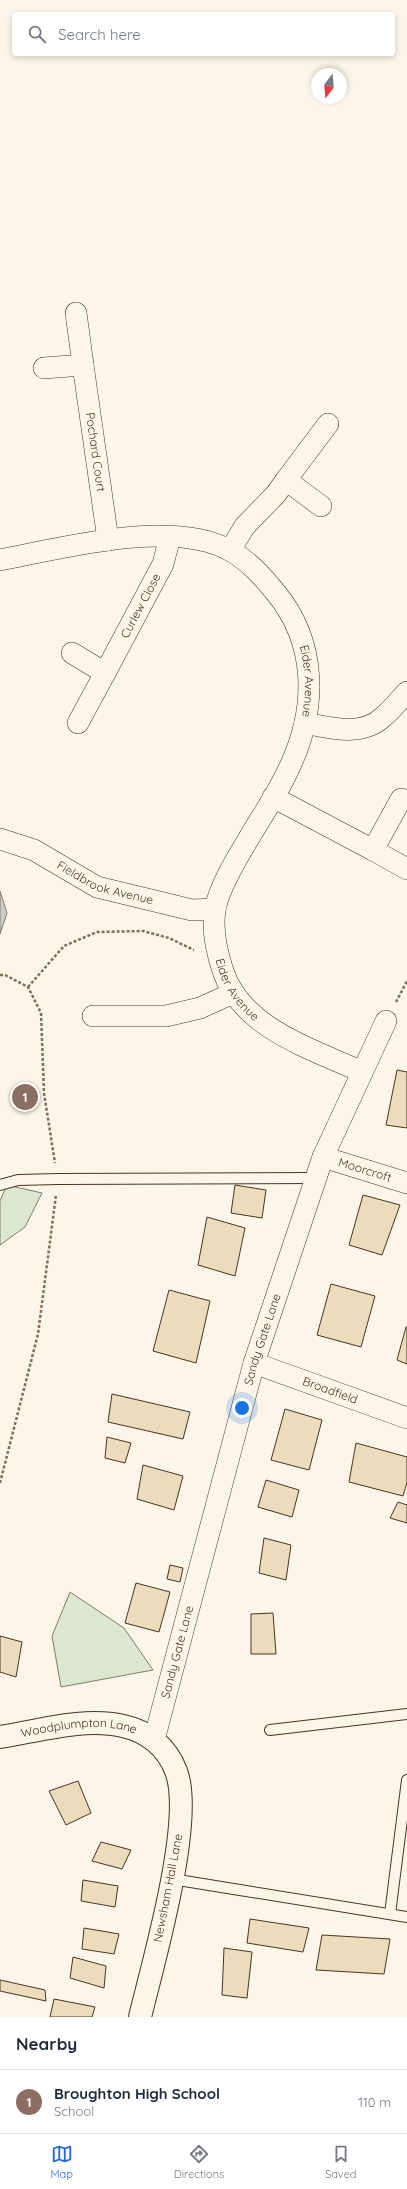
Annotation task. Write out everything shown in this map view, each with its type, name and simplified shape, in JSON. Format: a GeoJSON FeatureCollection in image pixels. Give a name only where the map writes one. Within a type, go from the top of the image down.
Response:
{"type":"FeatureCollection","features":[{"type":"Feature","properties":{"kind":"main road","name":"Woodplumpton Lane"},"geometry":{"type":"LineString","coordinates":[[0,1737],[79,1724],[104,1724],[122,1726],[140,1731],[154,1740]]}},
{"type":"Feature","properties":{"kind":"main road","name":"Newsham Hall Lane"},"geometry":{"type":"LineString","coordinates":[[140,2017],[172,1879],[181,1812],[180,1790],[176,1771],[165,1752],[154,1740]]}},
{"type":"Feature","properties":{"kind":"street","name":"Pochard Court"},"geometry":{"type":"LineString","coordinates":[[76,314],[108,540]]}},
{"type":"Feature","properties":{"kind":"street"},"geometry":{"type":"LineString","coordinates":[[44,368],[83,364]]}},
{"type":"Feature","properties":{"kind":"street"},"geometry":{"type":"LineString","coordinates":[[230,550],[245,526],[276,494],[328,424]]}},
{"type":"Feature","properties":{"kind":"street"},"geometry":{"type":"LineString","coordinates":[[286,480],[321,506]]}},
{"type":"Feature","properties":{"kind":"street","name":"Eider Avenue"},"geometry":{"type":"LineString","coordinates":[[0,560],[108,540],[170,537],[200,540],[230,550],[245,560],[270,585],[288,607],[303,638],[309,681],[305,723],[290,767],[236,858],[215,909],[217,949],[224,973],[233,993],[250,1013],[278,1033],[362,1072]]}},
{"type":"Feature","properties":{"kind":"street","name":"Curlew Close"},"geometry":{"type":"LineString","coordinates":[[78,723],[163,564],[170,537]]}},
{"type":"Feature","properties":{"kind":"street"},"geometry":{"type":"LineString","coordinates":[[72,653],[105,673]]}},
{"type":"Feature","properties":{"kind":"street"},"geometry":{"type":"LineString","coordinates":[[305,723],[335,729],[360,729],[369,727],[384,717],[407,692]]}},
{"type":"Feature","properties":{"kind":"street"},"geometry":{"type":"LineString","coordinates":[[273,797],[407,869]]}},
{"type":"Feature","properties":{"kind":"street"},"geometry":{"type":"LineString","coordinates":[[373,850],[401,799]]}},
{"type":"Feature","properties":{"kind":"street","name":"Fieldbrook Avenue"},"geometry":{"type":"LineString","coordinates":[[0,839],[34,850],[97,887],[192,910],[215,909]]}},
{"type":"Feature","properties":{"kind":"street"},"geometry":{"type":"LineString","coordinates":[[93,1016],[166,1016],[200,1008],[233,993]]}},
{"type":"Feature","properties":{"kind":"street","name":"Sandy Gate Lane"},"geometry":{"type":"LineString","coordinates":[[154,1740],[254,1363],[323,1156],[386,1021]]}},
{"type":"Feature","properties":{"kind":"street","name":"Moorcroft"},"geometry":{"type":"LineString","coordinates":[[323,1156],[407,1183]]}},
{"type":"Feature","properties":{"kind":"street","name":"Broadfield"},"geometry":{"type":"LineString","coordinates":[[254,1363],[407,1418]]}},
{"type":"Feature","properties":{"kind":"lane"},"geometry":{"type":"LineString","coordinates":[[0,1185],[18,1180],[58,1179],[316,1178]]}},
{"type":"Feature","properties":{"kind":"lane"},"geometry":{"type":"LineString","coordinates":[[270,1730],[407,1714]]}},
{"type":"Feature","properties":{"kind":"lane"},"geometry":{"type":"LineString","coordinates":[[390,1914],[407,1780]]}},
{"type":"Feature","properties":{"kind":"lane"},"geometry":{"type":"LineString","coordinates":[[172,1879],[407,1916]]}},
{"type":"Feature","properties":{"kind":"path"},"geometry":{"type":"LineString","coordinates":[[28,988],[64,946],[96,932],[143,930],[169,938],[203,954],[217,949]]}},
{"type":"Feature","properties":{"kind":"path"},"geometry":{"type":"LineString","coordinates":[[0,975],[5,975],[28,988],[41,1013],[44,1093],[58,1179],[38,1334],[0,1483]]}},
{"type":"Feature","properties":{"kind":"green space"},"geometry":{"type":"Polygon","coordinates":[[[7,1185],[42,1193],[25,1227],[0,1245],[0,1201],[7,1185]]]}},
{"type":"Feature","properties":{"kind":"green space"},"geometry":{"type":"Polygon","coordinates":[[[70,1592],[124,1628],[153,1670],[61,1687],[52,1636],[70,1592]]]}},
{"type":"Feature","properties":{"kind":"shaded area"},"geometry":{"type":"Polygon","coordinates":[[[0,891],[7,913],[0,934],[0,891]]]}},
{"type":"Feature","properties":{"kind":"building"},"geometry":{"type":"Polygon","coordinates":[[[397,1070],[407,1072],[407,1128],[386,1125],[397,1070]]]}},
{"type":"Feature","properties":{"kind":"building"},"geometry":{"type":"Polygon","coordinates":[[[235,1185],[266,1190],[262,1218],[231,1213],[235,1185]]]}},
{"type":"Feature","properties":{"kind":"building"},"geometry":{"type":"Polygon","coordinates":[[[363,1195],[400,1205],[382,1255],[349,1245],[363,1195]]]}},
{"type":"Feature","properties":{"kind":"building"},"geometry":{"type":"Polygon","coordinates":[[[207,1217],[245,1228],[235,1276],[198,1265],[207,1217]]]}},
{"type":"Feature","properties":{"kind":"building"},"geometry":{"type":"Polygon","coordinates":[[[331,1284],[375,1296],[361,1347],[317,1335],[331,1284]]]}},
{"type":"Feature","properties":{"kind":"building"},"geometry":{"type":"Polygon","coordinates":[[[169,1290],[210,1301],[196,1363],[153,1351],[169,1290]]]}},
{"type":"Feature","properties":{"kind":"building"},"geometry":{"type":"Polygon","coordinates":[[[407,1327],[407,1364],[397,1360],[407,1327]]]}},
{"type":"Feature","properties":{"kind":"building"},"geometry":{"type":"Polygon","coordinates":[[[112,1394],[190,1412],[183,1439],[108,1422],[112,1394]]]}},
{"type":"Feature","properties":{"kind":"building"},"geometry":{"type":"Polygon","coordinates":[[[285,1409],[322,1420],[309,1470],[271,1460],[285,1409]]]}},
{"type":"Feature","properties":{"kind":"building"},"geometry":{"type":"Polygon","coordinates":[[[107,1437],[131,1443],[125,1463],[105,1458],[107,1437]]]}},
{"type":"Feature","properties":{"kind":"building"},"geometry":{"type":"Polygon","coordinates":[[[356,1443],[407,1457],[407,1482],[403,1496],[349,1482],[356,1443]]]}},
{"type":"Feature","properties":{"kind":"building"},"geometry":{"type":"Polygon","coordinates":[[[143,1465],[183,1476],[174,1510],[137,1499],[143,1465]]]}},
{"type":"Feature","properties":{"kind":"building"},"geometry":{"type":"Polygon","coordinates":[[[266,1480],[299,1490],[292,1517],[258,1507],[266,1480]]]}},
{"type":"Feature","properties":{"kind":"building"},"geometry":{"type":"Polygon","coordinates":[[[398,1502],[407,1505],[407,1523],[390,1518],[398,1502]]]}},
{"type":"Feature","properties":{"kind":"building"},"geometry":{"type":"Polygon","coordinates":[[[264,1538],[291,1545],[286,1580],[259,1573],[264,1538]]]}},
{"type":"Feature","properties":{"kind":"building"},"geometry":{"type":"Polygon","coordinates":[[[170,1565],[183,1568],[180,1582],[167,1579],[170,1565]]]}},
{"type":"Feature","properties":{"kind":"building"},"geometry":{"type":"Polygon","coordinates":[[[136,1583],[170,1592],[159,1632],[125,1623],[136,1583]]]}},
{"type":"Feature","properties":{"kind":"building"},"geometry":{"type":"Polygon","coordinates":[[[273,1613],[276,1654],[251,1654],[251,1614],[273,1613]]]}},
{"type":"Feature","properties":{"kind":"building"},"geometry":{"type":"Polygon","coordinates":[[[0,1636],[22,1642],[16,1677],[0,1672],[0,1636]]]}},
{"type":"Feature","properties":{"kind":"building"},"geometry":{"type":"Polygon","coordinates":[[[78,1781],[91,1813],[66,1825],[49,1791],[78,1781]]]}},
{"type":"Feature","properties":{"kind":"building"},"geometry":{"type":"Polygon","coordinates":[[[101,1842],[131,1850],[122,1869],[92,1861],[101,1842]]]}},
{"type":"Feature","properties":{"kind":"building"},"geometry":{"type":"Polygon","coordinates":[[[83,1880],[118,1886],[115,1907],[81,1901],[83,1880]]]}},
{"type":"Feature","properties":{"kind":"building"},"geometry":{"type":"Polygon","coordinates":[[[250,1919],[309,1928],[303,1952],[247,1943],[250,1919]]]}},
{"type":"Feature","properties":{"kind":"building"},"geometry":{"type":"Polygon","coordinates":[[[84,1928],[119,1934],[114,1954],[82,1949],[84,1928]]]}},
{"type":"Feature","properties":{"kind":"building"},"geometry":{"type":"Polygon","coordinates":[[[322,1935],[390,1939],[384,1974],[316,1970],[322,1935]]]}},
{"type":"Feature","properties":{"kind":"building"},"geometry":{"type":"Polygon","coordinates":[[[224,1948],[252,1952],[247,1998],[222,1995],[224,1948]]]}},
{"type":"Feature","properties":{"kind":"building"},"geometry":{"type":"Polygon","coordinates":[[[73,1957],[106,1966],[104,1988],[70,1978],[73,1957]]]}},
{"type":"Feature","properties":{"kind":"building"},"geometry":{"type":"Polygon","coordinates":[[[0,1980],[45,1990],[46,2001],[0,1991],[0,1980]]]}},
{"type":"Feature","properties":{"kind":"building"},"geometry":{"type":"Polygon","coordinates":[[[54,1999],[95,2007],[92,2017],[50,2017],[54,1999]]]}},
{"type":"Feature","properties":{"kind":"place","name":"Broughton High School"},"geometry":{"type":"Point","coordinates":[25,1097]}}]}
